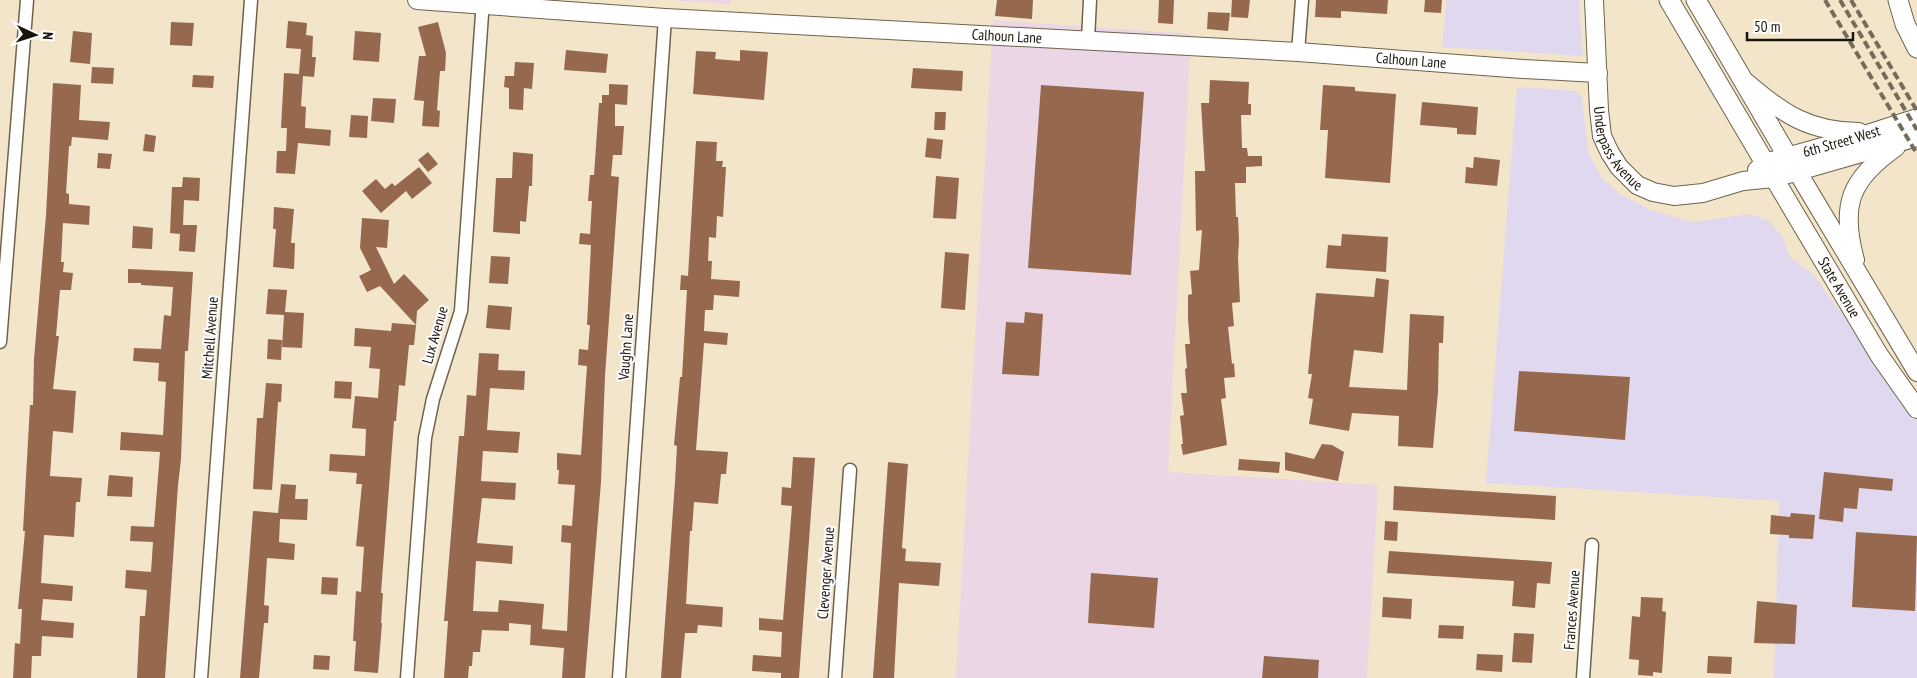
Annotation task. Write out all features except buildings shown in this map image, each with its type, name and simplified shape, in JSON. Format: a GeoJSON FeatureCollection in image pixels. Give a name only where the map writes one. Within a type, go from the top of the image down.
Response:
{"type":"FeatureCollection","features":[{"type":"Feature","properties":{"kind":"main road","name":"Calhoun Lane"},"geometry":{"type":"LineString","coordinates":[[417,0],[483,2],[665,18],[1298,52],[1598,73]]}},
{"type":"Feature","properties":{"kind":"main road","name":"Underpass Avenue"},"geometry":{"type":"LineString","coordinates":[[1594,0],[1602,136],[1619,167],[1637,184],[1653,192],[1674,196],[1704,193],[1743,181],[1770,170]]}},
{"type":"Feature","properties":{"kind":"main road"},"geometry":{"type":"LineString","coordinates":[[1669,0],[1770,170]]}},
{"type":"Feature","properties":{"kind":"main road"},"geometry":{"type":"LineString","coordinates":[[1696,0],[1793,164]]}},
{"type":"Feature","properties":{"kind":"main road"},"geometry":{"type":"LineString","coordinates":[[1898,0],[1905,24],[1917,48]]}},
{"type":"Feature","properties":{"kind":"main road"},"geometry":{"type":"LineString","coordinates":[[1742,79],[1773,106],[1803,122],[1833,130],[1875,131]]}},
{"type":"Feature","properties":{"kind":"main road","name":"6th Street West"},"geometry":{"type":"LineString","coordinates":[[1793,164],[1875,131],[1917,118]]}},
{"type":"Feature","properties":{"kind":"main road"},"geometry":{"type":"LineString","coordinates":[[1861,279],[1848,229],[1849,210],[1853,193],[1857,184],[1874,163],[1913,138]]}},
{"type":"Feature","properties":{"kind":"main road","name":"6th Street West"},"geometry":{"type":"LineString","coordinates":[[1770,170],[1913,138]]}},
{"type":"Feature","properties":{"kind":"main road","name":"State Avenue"},"geometry":{"type":"LineString","coordinates":[[1793,164],[1917,372]]}},
{"type":"Feature","properties":{"kind":"main road","name":"State Avenue"},"geometry":{"type":"LineString","coordinates":[[1770,170],[1879,355],[1917,410]]}},
{"type":"Feature","properties":{"kind":"street"},"geometry":{"type":"LineString","coordinates":[[0,342],[27,0]]}},
{"type":"Feature","properties":{"kind":"street","name":"Mitchell Avenue"},"geometry":{"type":"LineString","coordinates":[[201,678],[250,0]]}},
{"type":"Feature","properties":{"kind":"street"},"geometry":{"type":"LineString","coordinates":[[1088,40],[1090,0]]}},
{"type":"Feature","properties":{"kind":"street"},"geometry":{"type":"LineString","coordinates":[[1298,52],[1302,0]]}},
{"type":"Feature","properties":{"kind":"street","name":"Lux Avenue"},"geometry":{"type":"LineString","coordinates":[[407,678],[425,438],[433,399],[461,311],[483,2]]}},
{"type":"Feature","properties":{"kind":"street","name":"Vaughn Lane"},"geometry":{"type":"LineString","coordinates":[[619,678],[665,18]]}},
{"type":"Feature","properties":{"kind":"street","name":"Clevenger Avenue"},"geometry":{"type":"LineString","coordinates":[[835,678],[850,470]]}},
{"type":"Feature","properties":{"kind":"street","name":"Frances Avenue"},"geometry":{"type":"LineString","coordinates":[[1583,678],[1592,545]]}},
{"type":"Feature","properties":{"kind":"shaded area"},"geometry":{"type":"Polygon","coordinates":[[[669,0],[731,0],[730,4],[669,0]]]}},
{"type":"Feature","properties":{"kind":"shaded area"},"geometry":{"type":"Polygon","coordinates":[[[1447,0],[1579,0],[1583,56],[1442,47],[1447,0]]]}},
{"type":"Feature","properties":{"kind":"shaded area"},"geometry":{"type":"Polygon","coordinates":[[[993,20],[1191,34],[1168,472],[1378,485],[1367,678],[956,678],[993,20]]]}},
{"type":"Feature","properties":{"kind":"shaded area"},"geometry":{"type":"Polygon","coordinates":[[[1517,87],[1575,91],[1582,97],[1588,152],[1601,177],[1620,194],[1650,210],[1692,222],[1750,214],[1769,221],[1782,236],[1790,257],[1813,274],[1917,417],[1917,678],[1774,678],[1779,501],[1486,483],[1517,87]]]}},
{"type":"Feature","properties":{"kind":"railway"},"geometry":{"type":"LineString","coordinates":[[1825,0],[1917,154]]}},
{"type":"Feature","properties":{"kind":"railway"},"geometry":{"type":"LineString","coordinates":[[1840,0],[1917,130]]}},
{"type":"Feature","properties":{"kind":"railway"},"geometry":{"type":"LineString","coordinates":[[1851,0],[1917,111]]}}]}
